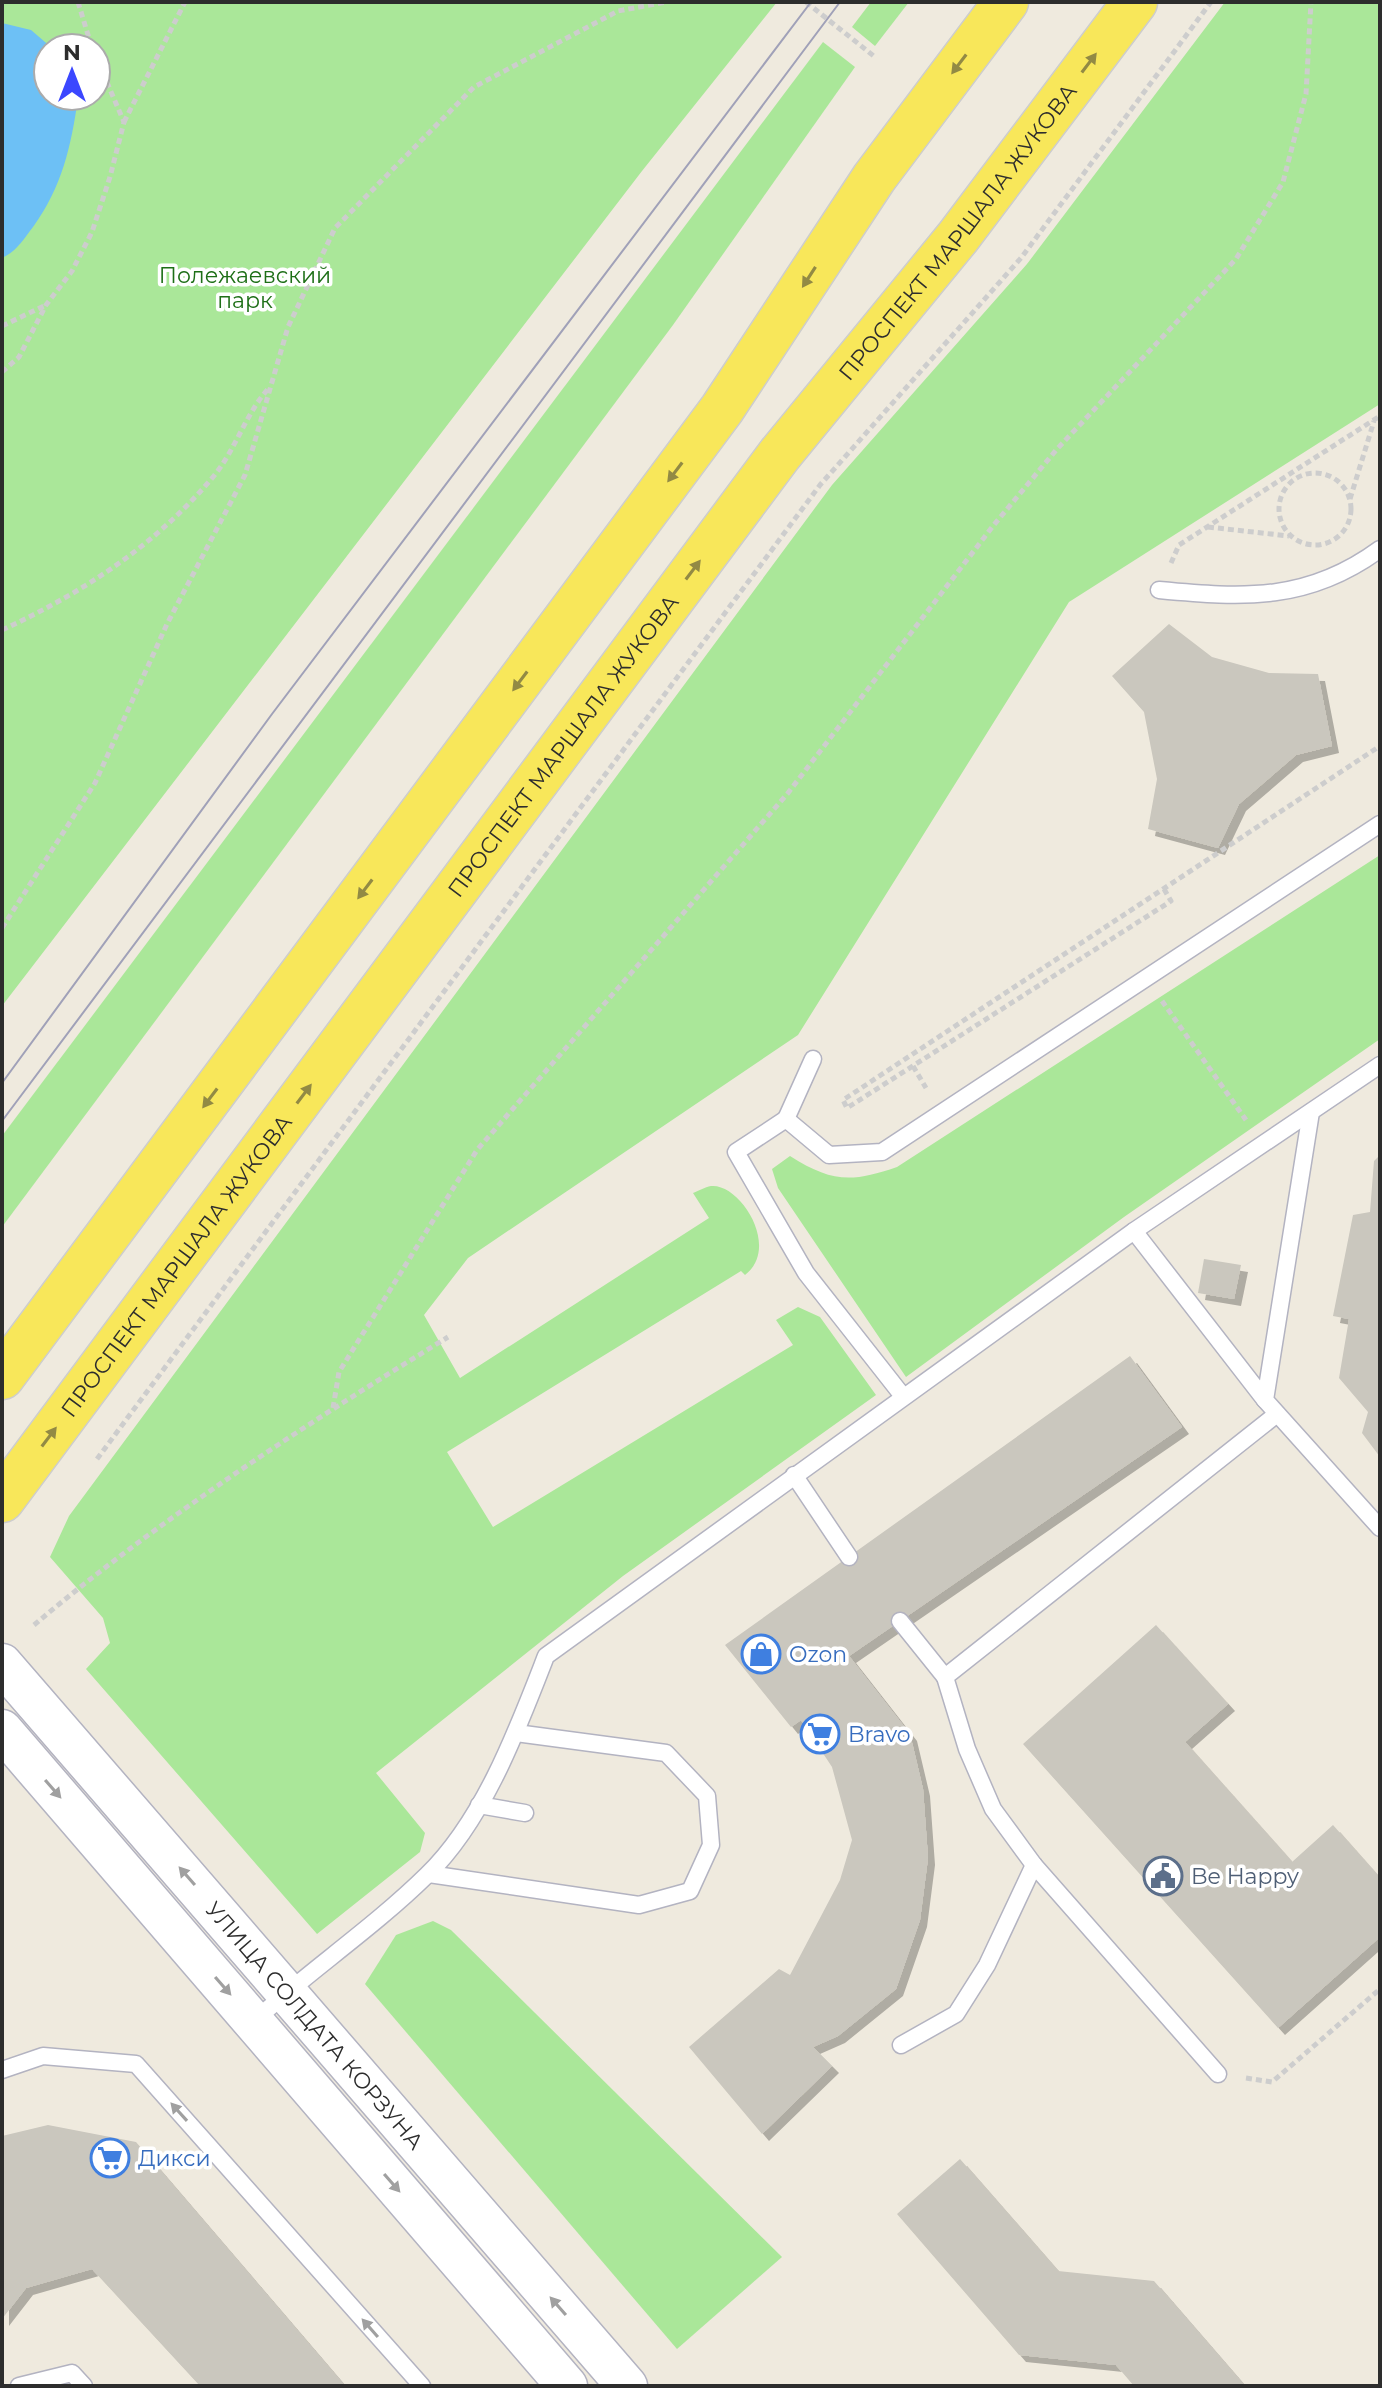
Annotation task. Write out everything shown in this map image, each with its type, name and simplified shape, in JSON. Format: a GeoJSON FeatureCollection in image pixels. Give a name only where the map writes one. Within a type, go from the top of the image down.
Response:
{"type":"FeatureCollection","features":[{"type":"Feature","properties":{"kind":"main road"},"geometry":{"type":"LineString","coordinates":[[2,1377],[722,409],[874,178],[1006,2]]}},
{"type":"Feature","properties":{"kind":"main road","name":"ПРОСПЕКТ МАРШАЛА ЖУКОВА"},"geometry":{"type":"LineString","coordinates":[[2,1500],[780,454],[958,237],[1135,2]]}},
{"type":"Feature","properties":{"kind":"street","name":"УЛИЦА СОЛДАТА КОРЗУНА"},"geometry":{"type":"LineString","coordinates":[[2,1664],[287,1991],[590,2376]]}},
{"type":"Feature","properties":{"kind":"street","name":"УЛИЦА СОЛДАТА КОРЗУНА"},"geometry":{"type":"LineString","coordinates":[[2,1730],[253,2022],[590,2376]]}},
{"type":"Feature","properties":{"kind":"lane"},"geometry":{"type":"LineString","coordinates":[[1159,590],[1219,596],[1294,592],[1354,568],[1380,549]]}},
{"type":"Feature","properties":{"kind":"lane"},"geometry":{"type":"LineString","coordinates":[[786,1119],[829,1155],[882,1152],[1380,824]]}},
{"type":"Feature","properties":{"kind":"lane"},"geometry":{"type":"LineString","coordinates":[[813,1059],[786,1119],[736,1152],[806,1273],[902,1395]]}},
{"type":"Feature","properties":{"kind":"lane"},"geometry":{"type":"LineString","coordinates":[[253,2022],[429,1874],[479,1805],[516,1733],[546,1656],[902,1395],[1134,1231],[1380,1065]]}},
{"type":"Feature","properties":{"kind":"lane"},"geometry":{"type":"LineString","coordinates":[[1265,1400],[1311,1112]]}},
{"type":"Feature","properties":{"kind":"lane"},"geometry":{"type":"LineString","coordinates":[[1134,1231],[1265,1400],[1380,1528]]}},
{"type":"Feature","properties":{"kind":"lane"},"geometry":{"type":"LineString","coordinates":[[945,1677],[1277,1414]]}},
{"type":"Feature","properties":{"kind":"lane"},"geometry":{"type":"LineString","coordinates":[[794,1475],[849,1557]]}},
{"type":"Feature","properties":{"kind":"lane"},"geometry":{"type":"LineString","coordinates":[[900,1621],[945,1677],[967,1749],[993,1809],[1034,1865],[1218,2074]]}},
{"type":"Feature","properties":{"kind":"lane"},"geometry":{"type":"LineString","coordinates":[[429,1874],[639,1905],[690,1891],[711,1845],[707,1796],[666,1753],[516,1733]]}},
{"type":"Feature","properties":{"kind":"lane"},"geometry":{"type":"LineString","coordinates":[[479,1805],[525,1813]]}},
{"type":"Feature","properties":{"kind":"lane"},"geometry":{"type":"LineString","coordinates":[[901,2045],[956,2014],[987,1965],[1034,1865]]}},
{"type":"Feature","properties":{"kind":"lane"},"geometry":{"type":"LineString","coordinates":[[2,2070],[43,2056],[136,2064],[422,2386]]}},
{"type":"Feature","properties":{"kind":"lane"},"geometry":{"type":"LineString","coordinates":[[19,2386],[72,2373],[84,2386]]}},
{"type":"Feature","properties":{"kind":"path"},"geometry":{"type":"LineString","coordinates":[[78,2],[87,32]]}},
{"type":"Feature","properties":{"kind":"path"},"geometry":{"type":"LineString","coordinates":[[2,372],[19,357],[46,305],[72,271],[92,232],[124,122],[185,2]]}},
{"type":"Feature","properties":{"kind":"path"},"geometry":{"type":"LineString","coordinates":[[2,928],[95,783],[167,624],[245,475],[288,327],[335,228],[474,87],[618,11],[666,2]]}},
{"type":"Feature","properties":{"kind":"path"},"geometry":{"type":"LineString","coordinates":[[806,2],[875,57]]}},
{"type":"Feature","properties":{"kind":"path"},"geometry":{"type":"LineString","coordinates":[[97,1459],[820,485],[1021,258],[1211,2]]}},
{"type":"Feature","properties":{"kind":"path"},"geometry":{"type":"LineString","coordinates":[[333,1408],[339,1372],[477,1150],[788,793],[993,526],[1057,449],[1236,259],[1283,182],[1306,94],[1311,2]]}},
{"type":"Feature","properties":{"kind":"path"},"geometry":{"type":"LineString","coordinates":[[112,94],[124,122]]}},
{"type":"Feature","properties":{"kind":"path"},"geometry":{"type":"LineString","coordinates":[[2,326],[46,305]]}},
{"type":"Feature","properties":{"kind":"path"},"geometry":{"type":"LineString","coordinates":[[2,630],[64,601],[142,548],[214,476],[270,387]]}},
{"type":"Feature","properties":{"kind":"path"},"geometry":{"type":"LineString","coordinates":[[1159,590],[1179,545],[1293,475],[1377,418]]}},
{"type":"Feature","properties":{"kind":"path"},"geometry":{"type":"LineString","coordinates":[[1207,527],[1289,536],[1312,546],[1335,540],[1346,529],[1351,515],[1350,499],[1377,418]]}},
{"type":"Feature","properties":{"kind":"path"},"geometry":{"type":"LineString","coordinates":[[1293,475],[1321,473],[1334,478],[1350,499]]}},
{"type":"Feature","properties":{"kind":"path"},"geometry":{"type":"LineString","coordinates":[[1289,536],[1278,513],[1285,487],[1293,475]]}},
{"type":"Feature","properties":{"kind":"path"},"geometry":{"type":"LineString","coordinates":[[1164,889],[1171,901],[847,1108],[843,1100],[1380,746]]}},
{"type":"Feature","properties":{"kind":"path"},"geometry":{"type":"LineString","coordinates":[[1146,978],[1263,1144]]}},
{"type":"Feature","properties":{"kind":"path"},"geometry":{"type":"LineString","coordinates":[[913,1066],[928,1092]]}},
{"type":"Feature","properties":{"kind":"path"},"geometry":{"type":"LineString","coordinates":[[34,1625],[95,1573],[333,1408],[448,1337]]}},
{"type":"Feature","properties":{"kind":"path"},"geometry":{"type":"LineString","coordinates":[[1218,2074],[1272,2082],[1380,1989]]}},
{"type":"Feature","properties":{"kind":"green space","name":"Полежаевский парк"},"geometry":{"type":"Polygon","coordinates":[[[2,2],[777,2],[642,171],[2,1006],[2,2]]]}},
{"type":"Feature","properties":{"kind":"green space"},"geometry":{"type":"Polygon","coordinates":[[[871,2],[909,2],[875,46],[852,27],[871,2]]]}},
{"type":"Feature","properties":{"kind":"green space"},"geometry":{"type":"Polygon","coordinates":[[[1225,2],[1380,2],[1380,404],[1069,602],[798,1035],[468,1258],[424,1315],[460,1378],[709,1218],[693,1193],[711,1186],[734,1195],[744,1205],[758,1234],[759,1249],[755,1263],[745,1275],[741,1271],[447,1452],[493,1527],[793,1345],[776,1320],[798,1307],[820,1317],[876,1395],[623,1576],[376,1773],[425,1833],[420,1852],[317,1934],[86,1669],[110,1643],[103,1618],[50,1557],[69,1516],[832,485],[1027,264],[1225,2]]]}},
{"type":"Feature","properties":{"kind":"green space"},"geometry":{"type":"Polygon","coordinates":[[[823,42],[855,67],[673,325],[2,1227],[2,1136],[823,42]]]}},
{"type":"Feature","properties":{"kind":"green space"},"geometry":{"type":"Polygon","coordinates":[[[1380,855],[1380,1039],[1124,1217],[906,1377],[778,1188],[772,1169],[790,1156],[818,1171],[842,1177],[867,1176],[897,1167],[1380,855]]]}},
{"type":"Feature","properties":{"kind":"green space"},"geometry":{"type":"Polygon","coordinates":[[[433,1921],[451,1930],[782,2257],[677,2349],[365,1984],[396,1935],[433,1921]]]}},
{"type":"Feature","properties":{"kind":"water"},"geometry":{"type":"Polygon","coordinates":[[[2,23],[33,32],[32,112],[76,112],[68,150],[51,197],[23,241],[2,258],[2,23]]]}},
{"type":"Feature","properties":{"kind":"building"},"geometry":{"type":"Polygon","coordinates":[[[1169,624],[1212,657],[1269,673],[1318,674],[1332,746],[1296,755],[1239,804],[1218,848],[1148,829],[1157,779],[1144,712],[1112,676],[1169,624]]]}},
{"type":"Feature","properties":{"kind":"building"},"geometry":{"type":"Polygon","coordinates":[[[1380,1155],[1380,1457],[1362,1433],[1368,1412],[1339,1378],[1349,1319],[1333,1316],[1353,1215],[1370,1212],[1374,1161],[1380,1155]]]}},
{"type":"Feature","properties":{"kind":"building"},"geometry":{"type":"Polygon","coordinates":[[[1204,1259],[1241,1265],[1234,1299],[1198,1293],[1204,1259]]]}},
{"type":"Feature","properties":{"kind":"building"},"geometry":{"type":"Polygon","coordinates":[[[1130,1356],[1182,1427],[849,1656],[910,1734],[923,1789],[928,1858],[920,1920],[896,1989],[838,2036],[813,2047],[832,2066],[762,2134],[689,2047],[779,1969],[790,1975],[840,1880],[852,1840],[832,1767],[801,1720],[791,1727],[725,1645],[1130,1356]]]}},
{"type":"Feature","properties":{"kind":"building"},"geometry":{"type":"Polygon","coordinates":[[[1156,1625],[1228,1704],[1185,1742],[1292,1862],[1333,1825],[1380,1878],[1380,1937],[1278,2028],[1023,1744],[1156,1625]]]}},
{"type":"Feature","properties":{"kind":"building"},"geometry":{"type":"Polygon","coordinates":[[[48,2125],[136,2142],[345,2386],[200,2386],[92,2269],[26,2288],[2,2319],[2,2136],[48,2125]]]}},
{"type":"Feature","properties":{"kind":"building"},"geometry":{"type":"Polygon","coordinates":[[[960,2159],[1058,2271],[1154,2281],[1245,2386],[1134,2386],[1116,2365],[1019,2355],[897,2214],[960,2159]]]}},
{"type":"Feature","properties":{"kind":"tram line"},"geometry":{"type":"LineString","coordinates":[[2,1083],[272,714],[811,2]]}},
{"type":"Feature","properties":{"kind":"tram line"},"geometry":{"type":"LineString","coordinates":[[2,1121],[840,2]]}},
{"type":"Feature","properties":{"kind":"place","name":"Ozon"},"geometry":{"type":"Point","coordinates":[761,1654]}},
{"type":"Feature","properties":{"kind":"place","name":"Bravo"},"geometry":{"type":"Point","coordinates":[820,1734]}},
{"type":"Feature","properties":{"kind":"place","name":"Be Happy"},"geometry":{"type":"Point","coordinates":[1163,1876]}},
{"type":"Feature","properties":{"kind":"place","name":"Дикси"},"geometry":{"type":"Point","coordinates":[110,2158]}}]}
